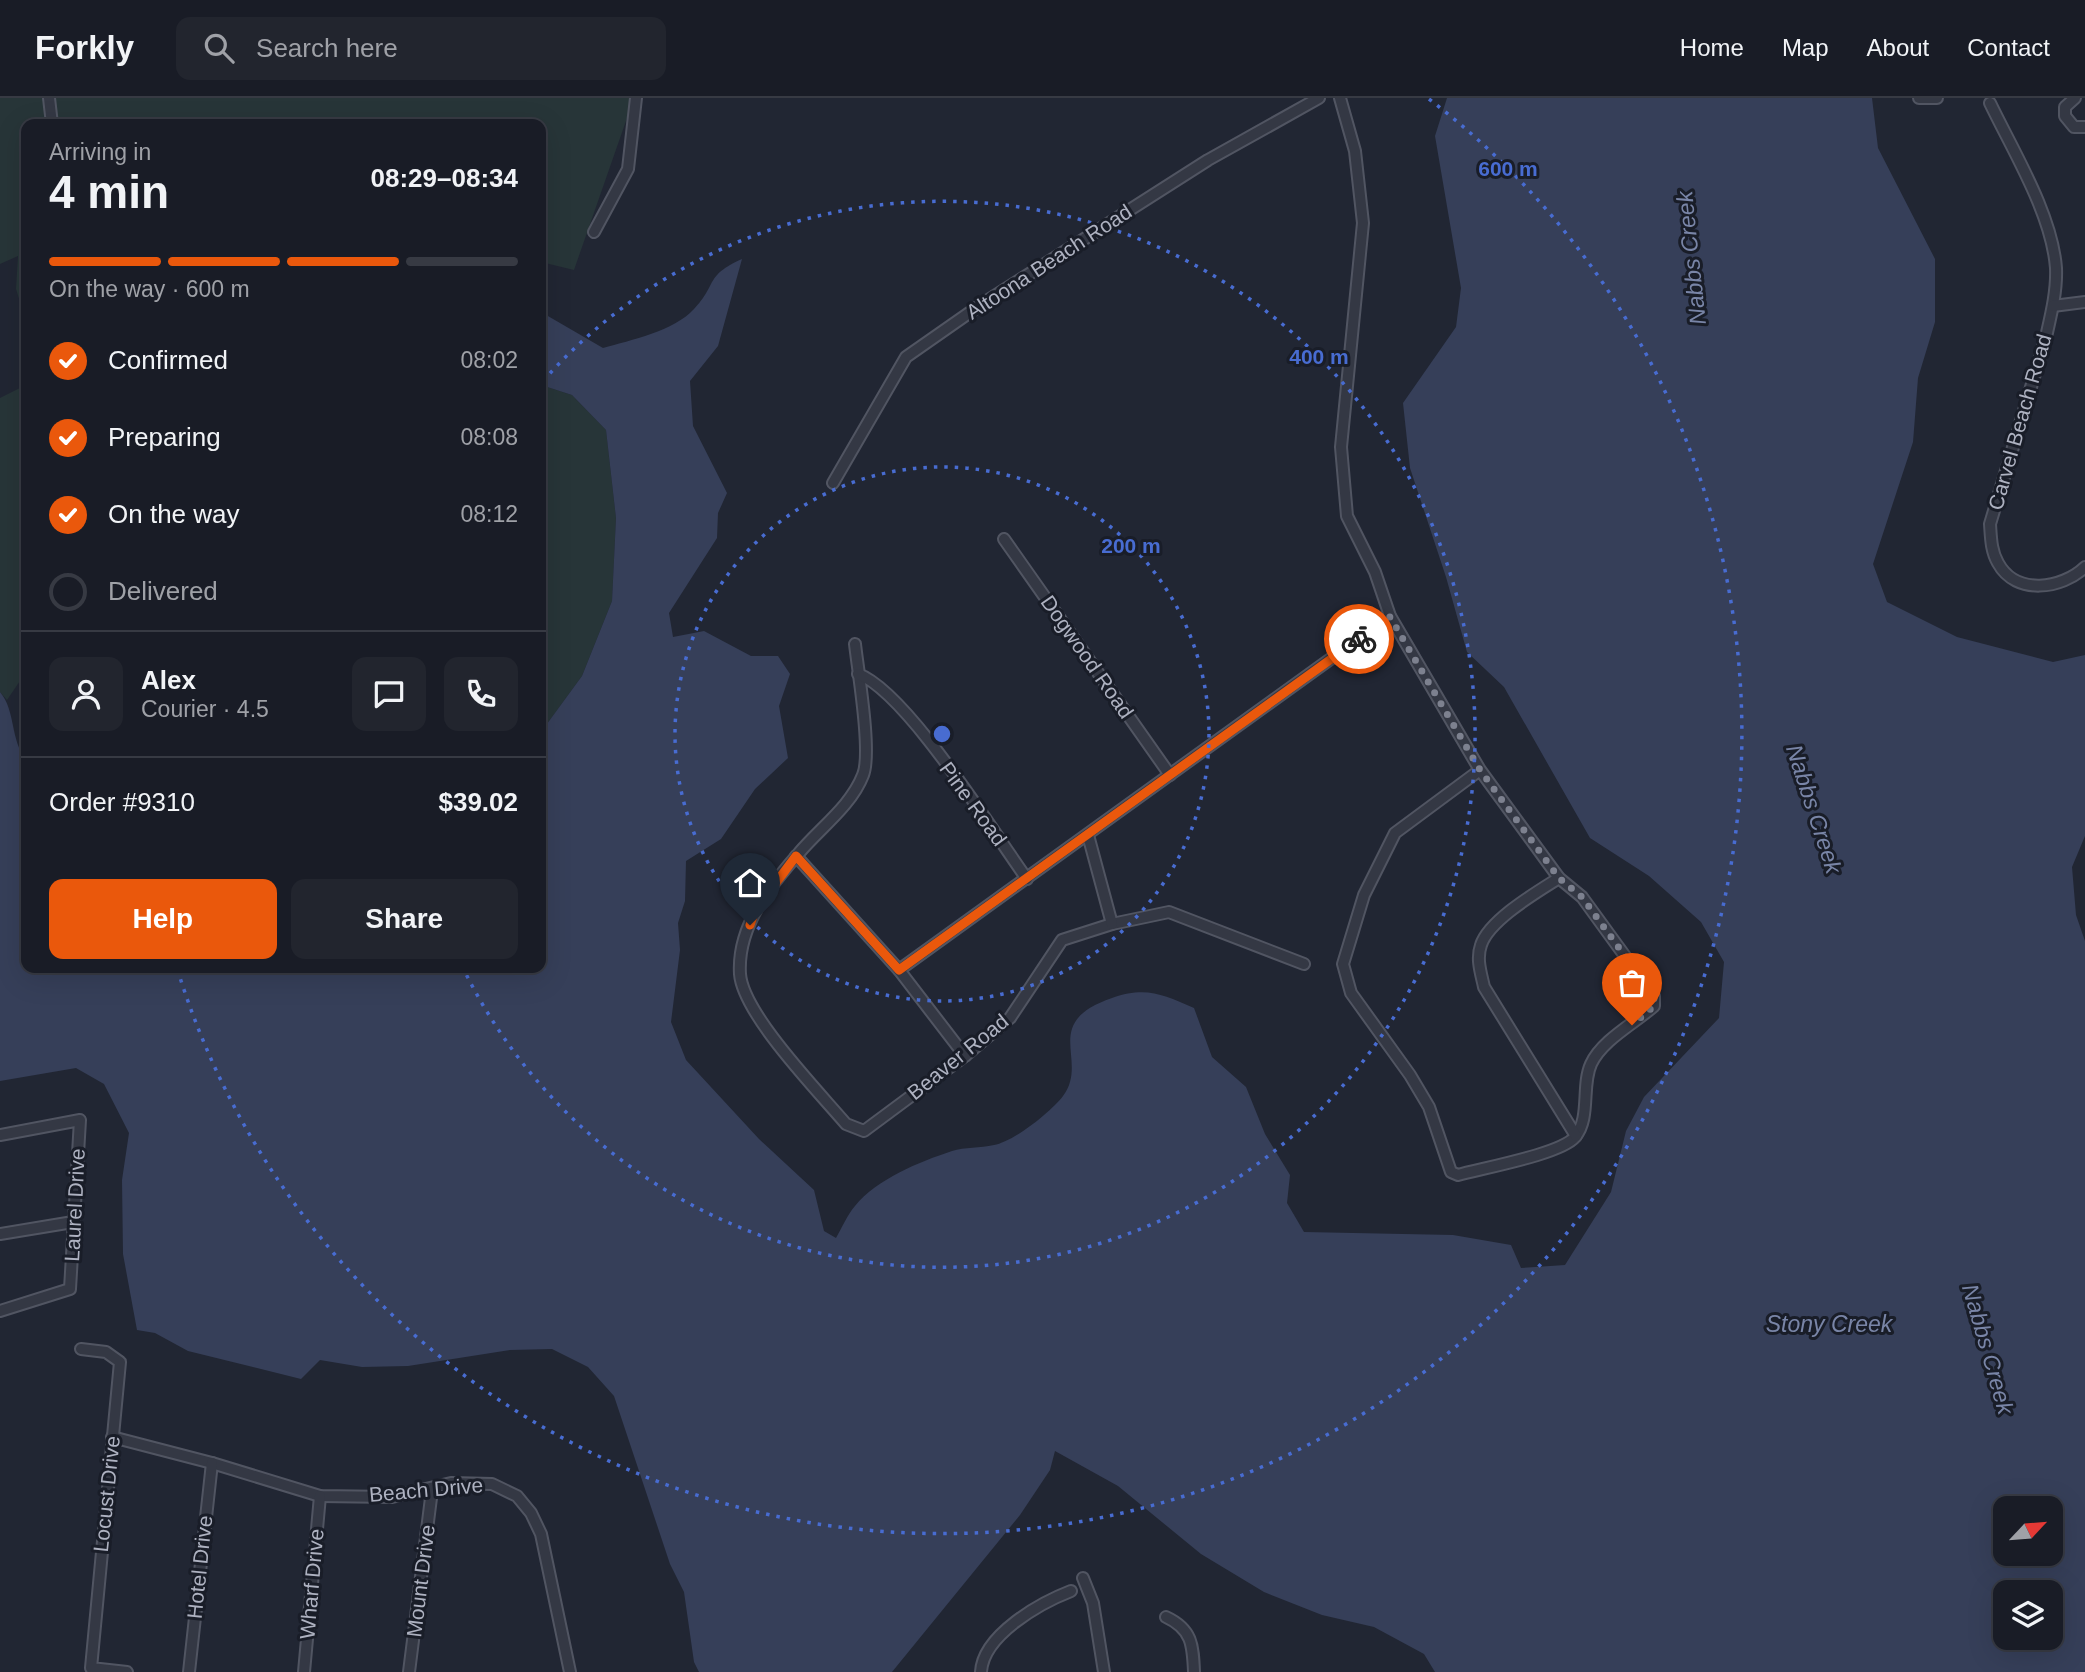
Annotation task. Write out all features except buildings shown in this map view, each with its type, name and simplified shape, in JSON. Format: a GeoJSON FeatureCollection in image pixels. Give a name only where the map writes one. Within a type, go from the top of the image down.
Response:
{"type":"FeatureCollection","features":[{"type":"Feature","properties":{"kind":"street"},"geometry":{"type":"LineString","coordinates":[[49,98],[51,119]]}},
{"type":"Feature","properties":{"kind":"street"},"geometry":{"type":"LineString","coordinates":[[594,232],[628,169],[636,98]]}},
{"type":"Feature","properties":{"kind":"street","name":"Altoona Beach Road"},"geometry":{"type":"LineString","coordinates":[[833,483],[906,357],[979,306],[1208,160],[1319,98]]}},
{"type":"Feature","properties":{"kind":"street"},"geometry":{"type":"LineString","coordinates":[[1340,98],[1355,151],[1363,223],[1340,447],[1347,516],[1375,572],[1390,617],[1480,770],[1559,878],[1582,897],[1654,996],[1654,1006],[1604,1047],[1592,1062],[1584,1084],[1584,1109],[1576,1136],[1556,1150],[1458,1175],[1451,1172],[1429,1107],[1351,993],[1343,964],[1364,895],[1395,833],[1480,770]]}},
{"type":"Feature","properties":{"kind":"street"},"geometry":{"type":"LineString","coordinates":[[1919,98],[1937,98]]}},
{"type":"Feature","properties":{"kind":"street"},"geometry":{"type":"LineString","coordinates":[[2075,98],[2065,107],[2065,116],[2074,127],[2085,127]]}},
{"type":"Feature","properties":{"kind":"street","name":"Carvel Beach Road"},"geometry":{"type":"LineString","coordinates":[[1990,103],[2048,227],[2056,268],[2053,306],[1990,524],[1992,548],[1998,564],[2010,577],[2030,585],[2051,585],[2071,580],[2085,566]]}},
{"type":"Feature","properties":{"kind":"street","name":"Carvel Beach Road"},"geometry":{"type":"LineString","coordinates":[[2053,306],[2085,302]]}},
{"type":"Feature","properties":{"kind":"street","name":"Dogwood Road"},"geometry":{"type":"LineString","coordinates":[[1004,539],[1170,775]]}},
{"type":"Feature","properties":{"kind":"street"},"geometry":{"type":"LineString","coordinates":[[899,970],[1390,617]]}},
{"type":"Feature","properties":{"kind":"street"},"geometry":{"type":"LineString","coordinates":[[855,643],[864,773],[850,798],[796,856],[899,970],[965,1056]]}},
{"type":"Feature","properties":{"kind":"street","name":"Pine Road"},"geometry":{"type":"LineString","coordinates":[[859,674],[871,678],[899,703],[1027,879]]}},
{"type":"Feature","properties":{"kind":"street"},"geometry":{"type":"LineString","coordinates":[[1088,835],[1112,924]]}},
{"type":"Feature","properties":{"kind":"street","name":"Beaver Road"},"geometry":{"type":"LineString","coordinates":[[796,856],[755,911],[744,938],[740,973],[744,990],[754,1011],[838,1115],[846,1124],[864,1131],[965,1056],[1010,1018],[1062,940],[1112,924],[1170,912],[1304,964]]}},
{"type":"Feature","properties":{"kind":"street"},"geometry":{"type":"LineString","coordinates":[[1559,878],[1499,922],[1481,943],[1478,963],[1484,988],[1576,1136]]}},
{"type":"Feature","properties":{"kind":"street","name":"Laurel Drive"},"geometry":{"type":"LineString","coordinates":[[0,1135],[80,1120],[70,1289],[0,1311]]}},
{"type":"Feature","properties":{"kind":"street"},"geometry":{"type":"LineString","coordinates":[[0,1234],[73,1222]]}},
{"type":"Feature","properties":{"kind":"street","name":"Locust Drive"},"geometry":{"type":"LineString","coordinates":[[80,1349],[106,1352],[120,1362],[91,1668],[127,1672]]}},
{"type":"Feature","properties":{"kind":"street","name":"Beach Drive"},"geometry":{"type":"LineString","coordinates":[[113,1437],[212,1463],[320,1496],[392,1497],[432,1490],[451,1483],[492,1484],[517,1496],[531,1513],[541,1535],[570,1672]]}},
{"type":"Feature","properties":{"kind":"street","name":"Hotel Drive"},"geometry":{"type":"LineString","coordinates":[[189,1672],[212,1463]]}},
{"type":"Feature","properties":{"kind":"street","name":"Mount Drive"},"geometry":{"type":"LineString","coordinates":[[409,1672],[432,1490]]}},
{"type":"Feature","properties":{"kind":"street","name":"Wharf Drive"},"geometry":{"type":"LineString","coordinates":[[304,1672],[320,1496]]}},
{"type":"Feature","properties":{"kind":"street"},"geometry":{"type":"LineString","coordinates":[[1083,1577],[1093,1604],[1104,1672]]}},
{"type":"Feature","properties":{"kind":"street"},"geometry":{"type":"LineString","coordinates":[[981,1672],[996,1640],[1014,1622],[1071,1591]]}},
{"type":"Feature","properties":{"kind":"street"},"geometry":{"type":"LineString","coordinates":[[1166,1617],[1182,1625],[1193,1647],[1194,1672]]}},
{"type":"Feature","properties":{"kind":"shaded area"},"geometry":{"type":"Polygon","coordinates":[[[0,98],[634,98],[574,270],[546,263],[546,119],[21,119],[21,305],[16,289],[18,256],[0,264],[0,98]]]}},
{"type":"Feature","properties":{"kind":"shaded area"},"geometry":{"type":"Polygon","coordinates":[[[546,387],[572,395],[606,430],[616,518],[612,601],[582,676],[546,725],[546,387]]]}},
{"type":"Feature","properties":{"kind":"shaded area"},"geometry":{"type":"Polygon","coordinates":[[[21,388],[21,679],[7,700],[0,692],[0,398],[21,388]]]}},
{"type":"Feature","properties":{"kind":"water","name":"Stony Creek"},"geometry":{"type":"Polygon","coordinates":[[[1447,98],[1872,98],[1878,148],[1935,259],[1935,322],[1918,378],[1913,442],[1873,564],[1887,602],[1957,637],[2053,662],[2085,655],[2085,836],[2072,867],[2076,915],[2085,941],[2085,1672],[1435,1672],[1424,1654],[1374,1627],[1322,1615],[1264,1592],[1201,1554],[1118,1486],[1055,1451],[1050,1470],[1020,1515],[892,1672],[699,1672],[694,1662],[684,1592],[670,1564],[614,1396],[588,1367],[552,1349],[510,1350],[408,1366],[362,1367],[320,1360],[301,1379],[188,1351],[155,1333],[137,1330],[123,1254],[122,1180],[129,1133],[104,1084],[76,1068],[0,1081],[0,692],[9,708],[21,751],[21,973],[546,973],[546,725],[582,676],[612,601],[616,518],[606,430],[572,395],[546,387],[546,315],[603,348],[652,334],[685,317],[701,300],[716,276],[742,259],[718,346],[690,381],[693,426],[727,493],[718,513],[717,538],[669,613],[673,637],[704,631],[751,656],[778,656],[790,674],[779,706],[788,758],[755,789],[721,839],[686,861],[685,901],[678,923],[680,950],[671,1022],[686,1060],[759,1139],[814,1190],[824,1231],[836,1238],[850,1213],[864,1196],[899,1172],[952,1151],[1002,1143],[1041,1118],[1063,1096],[1070,1082],[1070,1043],[1077,1019],[1090,1008],[1112,998],[1145,992],[1194,1008],[1212,1057],[1246,1087],[1265,1134],[1290,1175],[1287,1203],[1304,1232],[1453,1235],[1511,1245],[1521,1268],[1565,1265],[1611,1192],[1626,1131],[1644,1097],[1719,1018],[1724,962],[1701,922],[1649,876],[1590,838],[1504,687],[1467,652],[1446,577],[1410,468],[1403,403],[1456,327],[1461,288],[1435,136],[1447,98]]]}},
{"type":"Feature","properties":{"kind":"way so far"},"geometry":{"type":"LineString","coordinates":[[1359,639],[1390,617],[1480,770],[1559,878],[1582,897],[1654,996],[1654,1006],[1632,1025]]}},
{"type":"Feature","properties":{"kind":"route"},"geometry":{"type":"LineString","coordinates":[[750,925],[755,911],[796,856],[899,970],[1359,639]]}},
{"type":"Feature","properties":{"kind":"water label","name":"Nabbs Creek"},"geometry":{"type":"Point","coordinates":[1691,258]}},
{"type":"Feature","properties":{"kind":"water label","name":"Nabbs Creek"},"geometry":{"type":"Point","coordinates":[1814,809]}},
{"type":"Feature","properties":{"kind":"water label","name":"Nabbs Creek"},"geometry":{"type":"Point","coordinates":[1988,1349]}}]}
